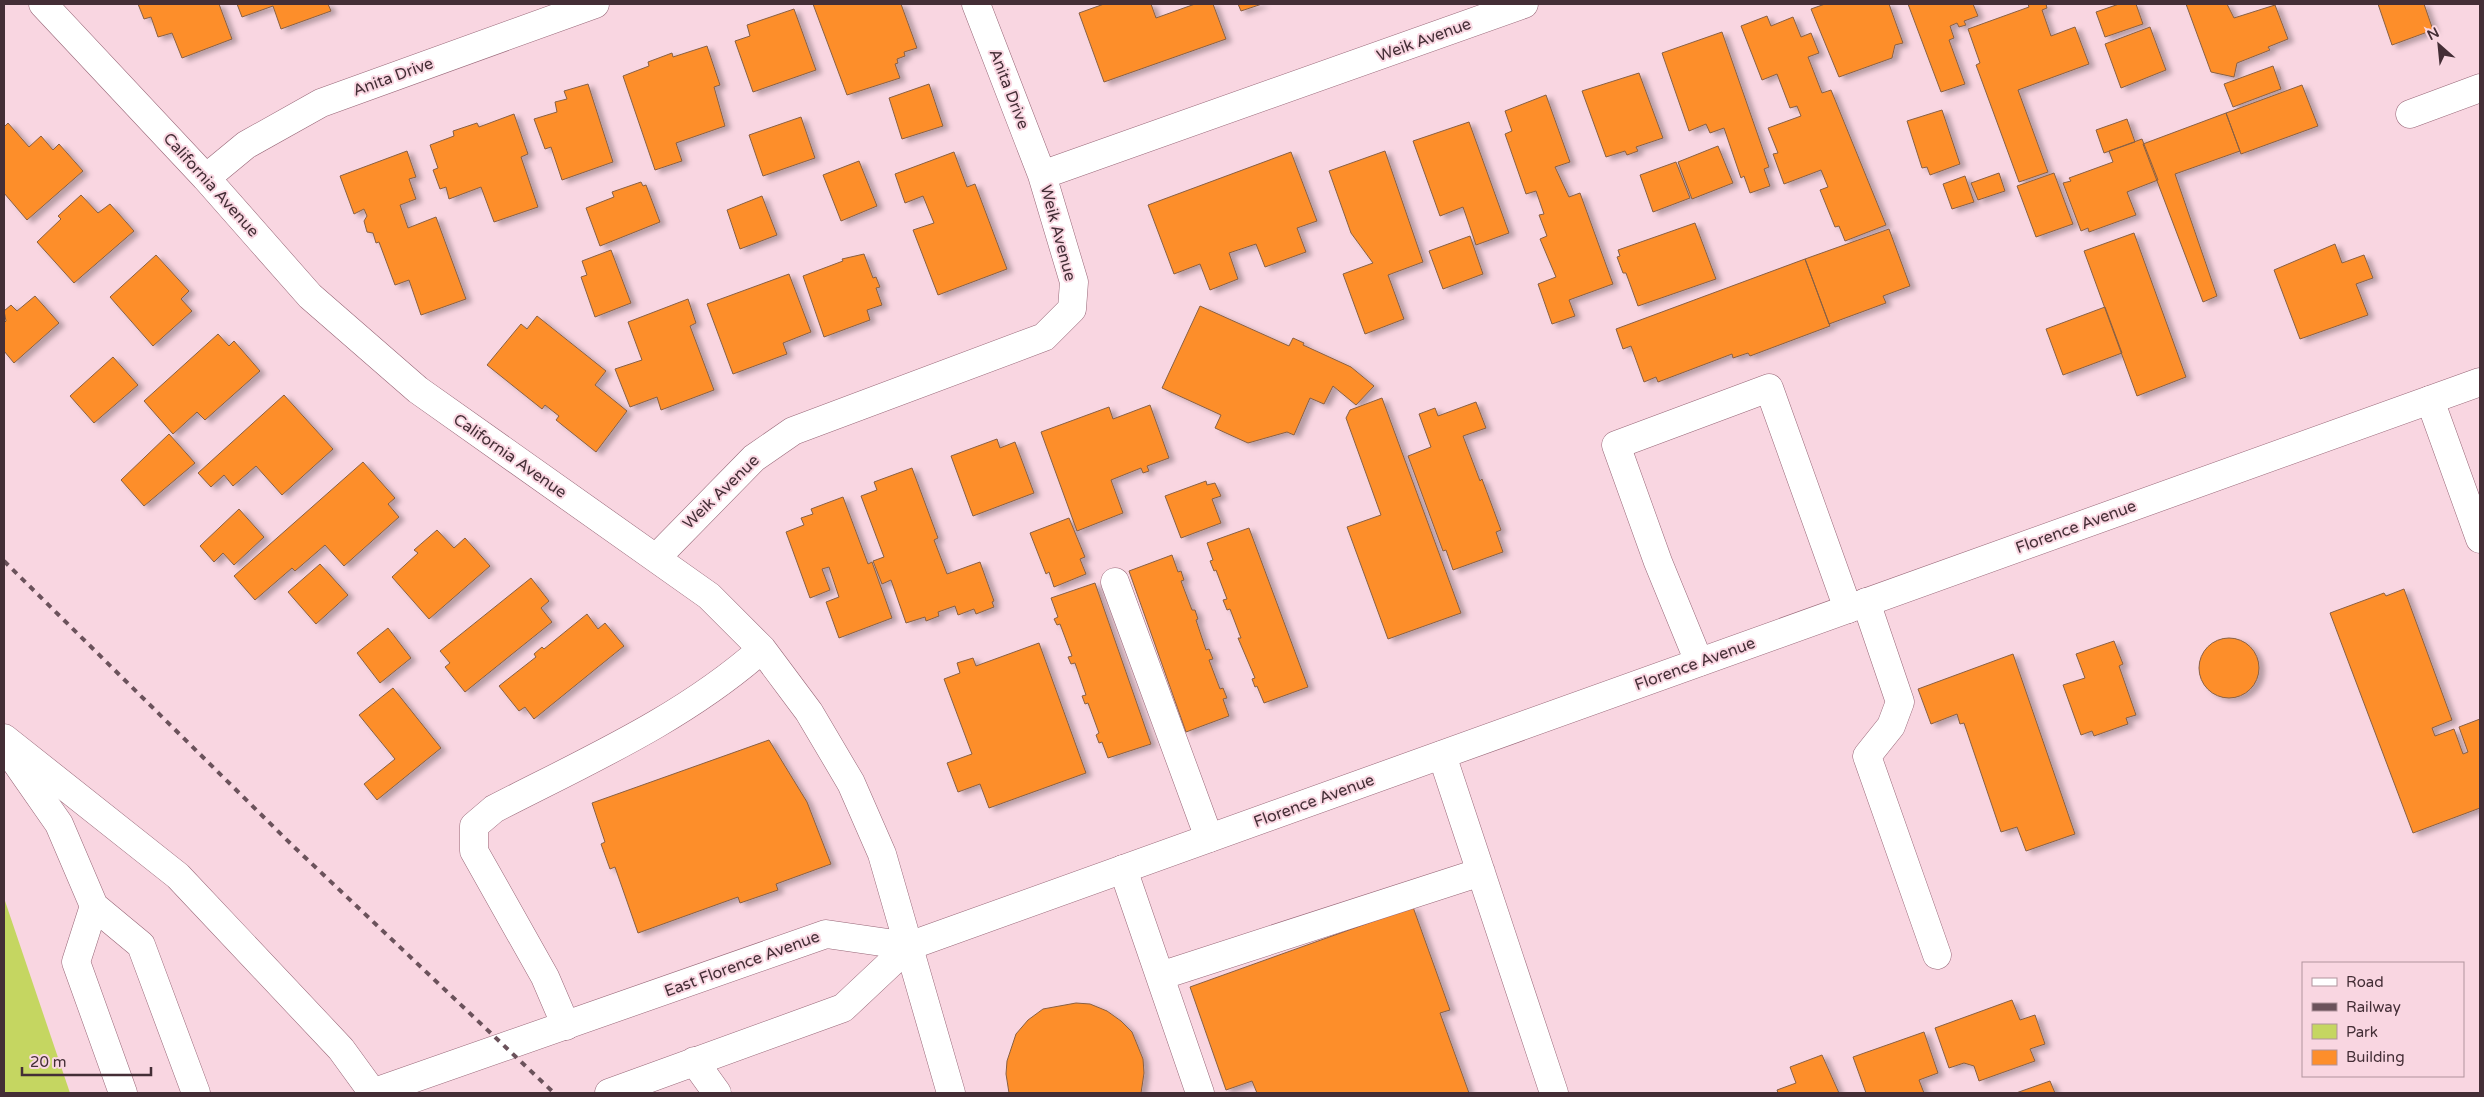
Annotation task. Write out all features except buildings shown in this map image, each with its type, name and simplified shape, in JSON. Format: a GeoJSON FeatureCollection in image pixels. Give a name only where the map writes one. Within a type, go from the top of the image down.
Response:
{"type":"FeatureCollection","features":[{"type":"Feature","properties":{"kind":"street","name":"California Avenue"},"geometry":{"type":"LineString","coordinates":[[43,4],[206,178],[310,296],[418,390],[500,450],[657,557],[709,596],[762,649],[810,712],[851,783],[882,854],[951,1093]]}},
{"type":"Feature","properties":{"kind":"street","name":"Anita Drive"},"geometry":{"type":"LineString","coordinates":[[206,178],[246,146],[321,103],[595,4]]}},
{"type":"Feature","properties":{"kind":"street","name":"Anita Drive"},"geometry":{"type":"LineString","coordinates":[[976,4],[1042,175]]}},
{"type":"Feature","properties":{"kind":"street","name":"Weik Avenue"},"geometry":{"type":"LineString","coordinates":[[657,557],[754,458],[793,431],[1044,337],[1072,309],[1074,282],[1042,175],[1524,4]]}},
{"type":"Feature","properties":{"kind":"street"},"geometry":{"type":"LineString","coordinates":[[2410,114],[2480,88]]}},
{"type":"Feature","properties":{"kind":"street","name":"Florence Avenue"},"geometry":{"type":"LineString","coordinates":[[909,946],[2480,382]]}},
{"type":"Feature","properties":{"kind":"street"},"geometry":{"type":"LineString","coordinates":[[1699,662],[1658,562],[1616,445],[1770,388],[1857,606],[1900,702],[1891,726],[1867,756],[1937,954]]}},
{"type":"Feature","properties":{"kind":"street"},"geometry":{"type":"LineString","coordinates":[[2430,400],[2480,539]]}},
{"type":"Feature","properties":{"kind":"street"},"geometry":{"type":"LineString","coordinates":[[1115,582],[1209,838]]}},
{"type":"Feature","properties":{"kind":"street"},"geometry":{"type":"LineString","coordinates":[[566,1026],[545,977],[474,851],[474,826],[494,809],[662,723],[729,678],[762,649]]}},
{"type":"Feature","properties":{"kind":"street"},"geometry":{"type":"LineString","coordinates":[[4,738],[178,876],[340,1049],[372,1093]]}},
{"type":"Feature","properties":{"kind":"street"},"geometry":{"type":"LineString","coordinates":[[4,745],[59,824],[94,906],[141,944],[196,1093]]}},
{"type":"Feature","properties":{"kind":"street"},"geometry":{"type":"LineString","coordinates":[[1442,754],[1554,1093]]}},
{"type":"Feature","properties":{"kind":"street"},"geometry":{"type":"LineString","coordinates":[[1123,869],[1200,1093]]}},
{"type":"Feature","properties":{"kind":"street"},"geometry":{"type":"LineString","coordinates":[[1160,976],[1481,872]]}},
{"type":"Feature","properties":{"kind":"street"},"geometry":{"type":"LineString","coordinates":[[94,906],[76,962],[123,1093]]}},
{"type":"Feature","properties":{"kind":"street","name":"East Florence Avenue"},"geometry":{"type":"LineString","coordinates":[[372,1093],[826,934],[909,946]]}},
{"type":"Feature","properties":{"kind":"street"},"geometry":{"type":"LineString","coordinates":[[609,1093],[843,1008],[909,946]]}},
{"type":"Feature","properties":{"kind":"street"},"geometry":{"type":"LineString","coordinates":[[694,1061],[717,1093]]}},
{"type":"Feature","properties":{"kind":"green space"},"geometry":{"type":"Polygon","coordinates":[[[4,898],[70,1093],[4,1093],[4,898]]]}},
{"type":"Feature","properties":{"kind":"railway"},"geometry":{"type":"LineString","coordinates":[[4,561],[292,845],[554,1093]]}}]}
